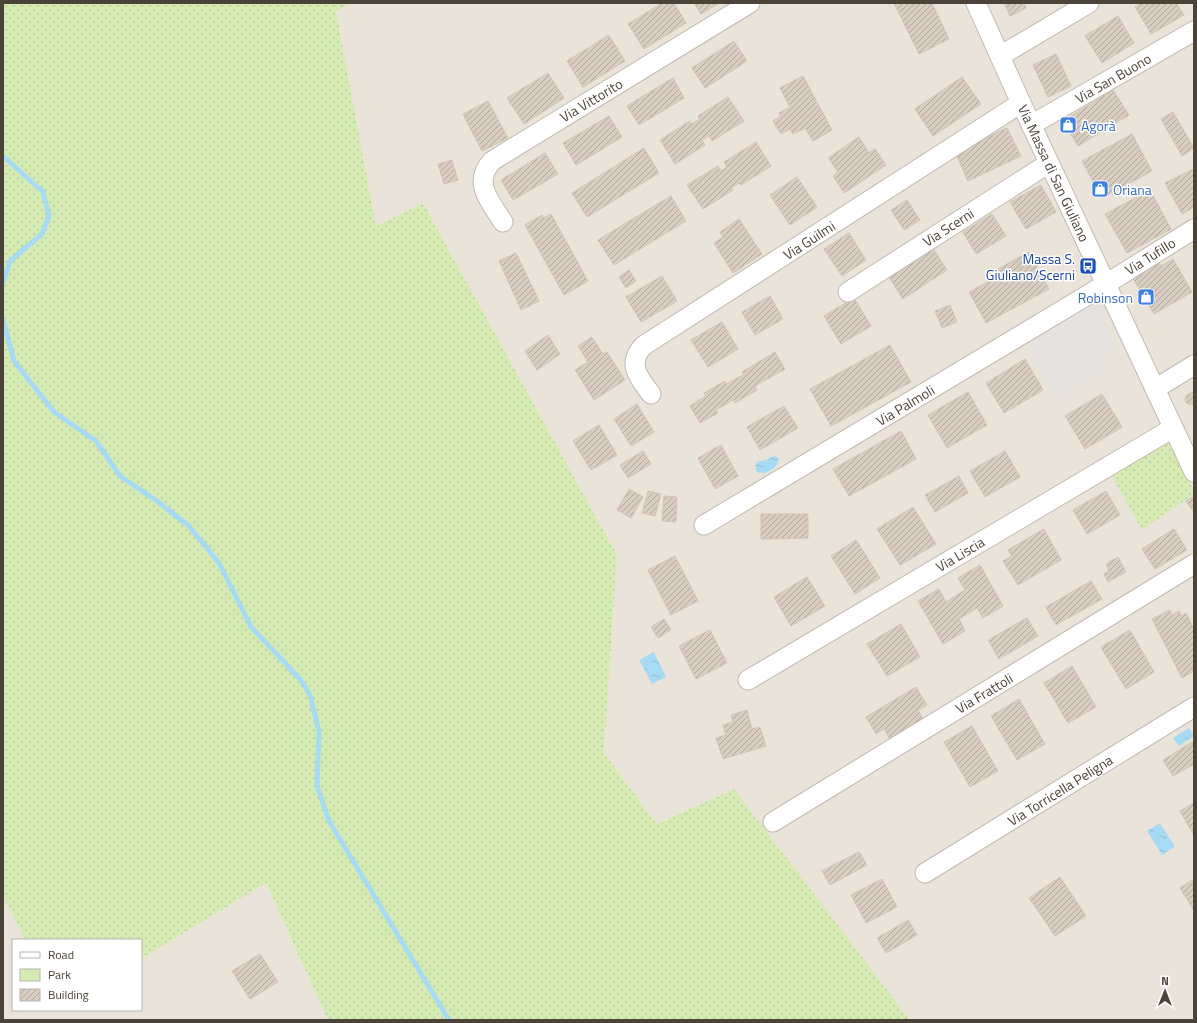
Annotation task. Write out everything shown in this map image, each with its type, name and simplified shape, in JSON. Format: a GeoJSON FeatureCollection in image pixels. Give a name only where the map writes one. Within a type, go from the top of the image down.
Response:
{"type":"FeatureCollection","features":[{"type":"Feature","properties":{"kind":"street","name":"Via Vittorito"},"geometry":{"type":"LineString","coordinates":[[503,222],[486,194],[483,183],[485,170],[492,161],[750,3]]}},
{"type":"Feature","properties":{"kind":"street","name":"Via Massa di San Giuliano"},"geometry":{"type":"LineString","coordinates":[[976,3],[1031,125],[1194,472]]}},
{"type":"Feature","properties":{"kind":"street"},"geometry":{"type":"LineString","coordinates":[[1000,56],[1089,3]]}},
{"type":"Feature","properties":{"kind":"street","name":"Via San Buono"},"geometry":{"type":"LineString","coordinates":[[1031,125],[1194,31]]}},
{"type":"Feature","properties":{"kind":"street","name":"Via Guilmi"},"geometry":{"type":"LineString","coordinates":[[651,394],[638,376],[636,369],[637,354],[643,346],[1021,103]]}},
{"type":"Feature","properties":{"kind":"street","name":"Via Scerni"},"geometry":{"type":"LineString","coordinates":[[848,292],[1049,162]]}},
{"type":"Feature","properties":{"kind":"street","name":"Via Tufillo"},"geometry":{"type":"LineString","coordinates":[[1106,284],[1194,229]]}},
{"type":"Feature","properties":{"kind":"street","name":"Via Palmoli"},"geometry":{"type":"LineString","coordinates":[[704,525],[1106,284]]}},
{"type":"Feature","properties":{"kind":"street"},"geometry":{"type":"LineString","coordinates":[[1155,389],[1194,365]]}},
{"type":"Feature","properties":{"kind":"street","name":"Via Liscia"},"geometry":{"type":"LineString","coordinates":[[748,680],[1173,428]]}},
{"type":"Feature","properties":{"kind":"street","name":"Via Frattoli"},"geometry":{"type":"LineString","coordinates":[[773,822],[1194,564]]}},
{"type":"Feature","properties":{"kind":"street","name":"Via Torricella Peligna"},"geometry":{"type":"LineString","coordinates":[[925,873],[1194,707]]}},
{"type":"Feature","properties":{"kind":"shaded area"},"geometry":{"type":"Polygon","coordinates":[[[353,3],[1194,3],[1194,1020],[910,1020],[734,790],[657,824],[604,753],[617,555],[423,203],[376,226],[336,11],[353,3]]]}},
{"type":"Feature","properties":{"kind":"shaded area"},"geometry":{"type":"Polygon","coordinates":[[[1099,299],[1106,310],[1104,323],[1117,348],[1102,356],[1109,369],[1057,398],[1028,344],[1099,299]]]}},
{"type":"Feature","properties":{"kind":"shaded area"},"geometry":{"type":"Polygon","coordinates":[[[266,883],[328,1020],[3,1020],[3,896],[24,939],[12,939],[12,1011],[142,1011],[142,958],[266,883]]]}},
{"type":"Feature","properties":{"kind":"green space"},"geometry":{"type":"Polygon","coordinates":[[[3,3],[353,3],[336,11],[376,226],[423,203],[617,555],[604,753],[657,824],[734,789],[910,1020],[328,1020],[266,883],[142,958],[142,939],[24,939],[3,896],[3,3]]]}},
{"type":"Feature","properties":{"kind":"green space"},"geometry":{"type":"Polygon","coordinates":[[[1167,437],[1194,491],[1194,494],[1142,530],[1109,471],[1167,437]]]}},
{"type":"Feature","properties":{"kind":"water"},"geometry":{"type":"Polygon","coordinates":[[[774,456],[779,458],[779,461],[774,468],[763,473],[757,472],[755,466],[757,462],[774,456]]]}},
{"type":"Feature","properties":{"kind":"water"},"geometry":{"type":"Polygon","coordinates":[[[654,652],[666,677],[652,684],[639,660],[654,652]]]}},
{"type":"Feature","properties":{"kind":"water"},"geometry":{"type":"Polygon","coordinates":[[[1189,728],[1194,736],[1179,746],[1173,738],[1189,728]]]}},
{"type":"Feature","properties":{"kind":"water"},"geometry":{"type":"Polygon","coordinates":[[[1160,823],[1175,847],[1162,855],[1147,831],[1160,823]]]}},
{"type":"Feature","properties":{"kind":"building"},"geometry":{"type":"Polygon","coordinates":[[[662,3],[674,3],[686,23],[644,49],[628,24],[662,3]]]}},
{"type":"Feature","properties":{"kind":"building"},"geometry":{"type":"Polygon","coordinates":[[[694,3],[719,3],[701,14],[694,3]]]}},
{"type":"Feature","properties":{"kind":"building"},"geometry":{"type":"Polygon","coordinates":[[[894,3],[932,3],[949,39],[919,54],[894,3]]]}},
{"type":"Feature","properties":{"kind":"building"},"geometry":{"type":"Polygon","coordinates":[[[1004,3],[1023,3],[1026,8],[1010,16],[1004,3]]]}},
{"type":"Feature","properties":{"kind":"building"},"geometry":{"type":"Polygon","coordinates":[[[1142,3],[1176,3],[1184,15],[1151,34],[1135,7],[1142,3]]]}},
{"type":"Feature","properties":{"kind":"building"},"geometry":{"type":"Polygon","coordinates":[[[1118,16],[1134,43],[1102,63],[1085,36],[1118,16]]]}},
{"type":"Feature","properties":{"kind":"building"},"geometry":{"type":"Polygon","coordinates":[[[609,35],[625,61],[583,87],[567,61],[609,35]]]}},
{"type":"Feature","properties":{"kind":"building"},"geometry":{"type":"Polygon","coordinates":[[[734,41],[747,61],[705,88],[692,68],[734,41]]]}},
{"type":"Feature","properties":{"kind":"building"},"geometry":{"type":"Polygon","coordinates":[[[1056,54],[1071,86],[1048,97],[1033,65],[1056,54]]]}},
{"type":"Feature","properties":{"kind":"building"},"geometry":{"type":"Polygon","coordinates":[[[548,73],[564,98],[524,124],[507,98],[548,73]]]}},
{"type":"Feature","properties":{"kind":"building"},"geometry":{"type":"Polygon","coordinates":[[[803,76],[832,130],[813,141],[805,128],[793,134],[790,129],[781,134],[773,121],[781,116],[779,113],[790,107],[780,88],[803,76]]]}},
{"type":"Feature","properties":{"kind":"building"},"geometry":{"type":"Polygon","coordinates":[[[962,77],[981,104],[933,136],[915,109],[962,77]]]}},
{"type":"Feature","properties":{"kind":"building"},"geometry":{"type":"Polygon","coordinates":[[[673,78],[684,98],[639,125],[627,106],[673,78]]]}},
{"type":"Feature","properties":{"kind":"building"},"geometry":{"type":"Polygon","coordinates":[[[1113,90],[1129,115],[1078,146],[1063,121],[1113,90]]]}},
{"type":"Feature","properties":{"kind":"building"},"geometry":{"type":"Polygon","coordinates":[[[728,97],[744,121],[712,141],[709,136],[702,140],[705,145],[675,164],[660,140],[690,121],[692,124],[700,119],[698,116],[728,97]]]}},
{"type":"Feature","properties":{"kind":"building"},"geometry":{"type":"Polygon","coordinates":[[[488,101],[508,138],[482,151],[463,114],[488,101]]]}},
{"type":"Feature","properties":{"kind":"building"},"geometry":{"type":"Polygon","coordinates":[[[1173,112],[1194,148],[1182,156],[1161,119],[1173,112]]]}},
{"type":"Feature","properties":{"kind":"building"},"geometry":{"type":"Polygon","coordinates":[[[609,116],[622,137],[576,165],[563,143],[609,116]]]}},
{"type":"Feature","properties":{"kind":"building"},"geometry":{"type":"Polygon","coordinates":[[[1007,128],[1021,156],[968,181],[955,152],[1007,128]]]}},
{"type":"Feature","properties":{"kind":"building"},"geometry":{"type":"Polygon","coordinates":[[[1132,134],[1152,171],[1102,198],[1082,161],[1132,134]]]}},
{"type":"Feature","properties":{"kind":"building"},"geometry":{"type":"Polygon","coordinates":[[[859,137],[869,153],[875,149],[886,165],[844,193],[833,176],[838,172],[828,158],[859,137]]]}},
{"type":"Feature","properties":{"kind":"building"},"geometry":{"type":"Polygon","coordinates":[[[756,142],[771,166],[741,185],[739,183],[731,188],[733,190],[703,209],[687,185],[718,166],[721,171],[727,167],[724,162],[756,142]]]}},
{"type":"Feature","properties":{"kind":"building"},"geometry":{"type":"Polygon","coordinates":[[[644,148],[659,173],[587,217],[572,193],[644,148]]]}},
{"type":"Feature","properties":{"kind":"building"},"geometry":{"type":"Polygon","coordinates":[[[545,153],[558,174],[513,200],[501,180],[545,153]]]}},
{"type":"Feature","properties":{"kind":"building"},"geometry":{"type":"Polygon","coordinates":[[[452,160],[458,180],[444,184],[438,164],[452,160]]]}},
{"type":"Feature","properties":{"kind":"building"},"geometry":{"type":"Polygon","coordinates":[[[1193,169],[1194,207],[1182,214],[1165,183],[1193,169]]]}},
{"type":"Feature","properties":{"kind":"building"},"geometry":{"type":"Polygon","coordinates":[[[797,177],[817,207],[790,225],[770,195],[797,177]]]}},
{"type":"Feature","properties":{"kind":"building"},"geometry":{"type":"Polygon","coordinates":[[[1041,185],[1056,212],[1026,229],[1010,202],[1041,185]]]}},
{"type":"Feature","properties":{"kind":"building"},"geometry":{"type":"Polygon","coordinates":[[[1150,190],[1171,229],[1127,253],[1105,214],[1150,190]]]}},
{"type":"Feature","properties":{"kind":"building"},"geometry":{"type":"Polygon","coordinates":[[[671,196],[686,221],[614,265],[598,240],[671,196]]]}},
{"type":"Feature","properties":{"kind":"building"},"geometry":{"type":"Polygon","coordinates":[[[907,200],[920,220],[904,230],[891,210],[907,200]]]}},
{"type":"Feature","properties":{"kind":"building"},"geometry":{"type":"Polygon","coordinates":[[[551,214],[588,281],[564,295],[525,225],[542,215],[544,218],[551,214]]]}},
{"type":"Feature","properties":{"kind":"building"},"geometry":{"type":"Polygon","coordinates":[[[992,214],[1006,236],[976,254],[963,232],[992,214]]]}},
{"type":"Feature","properties":{"kind":"building"},"geometry":{"type":"Polygon","coordinates":[[[739,219],[762,254],[733,273],[714,243],[723,237],[720,232],[739,219]]]}},
{"type":"Feature","properties":{"kind":"building"},"geometry":{"type":"Polygon","coordinates":[[[849,233],[866,260],[842,276],[824,249],[849,233]]]}},
{"type":"Feature","properties":{"kind":"building"},"geometry":{"type":"Polygon","coordinates":[[[931,245],[947,270],[903,299],[887,274],[931,245]]]}},
{"type":"Feature","properties":{"kind":"building"},"geometry":{"type":"Polygon","coordinates":[[[1029,252],[1049,289],[986,323],[969,292],[997,277],[994,271],[1029,252]]]}},
{"type":"Feature","properties":{"kind":"building"},"geometry":{"type":"Polygon","coordinates":[[[516,253],[539,301],[521,310],[499,261],[516,253]]]}},
{"type":"Feature","properties":{"kind":"building"},"geometry":{"type":"Polygon","coordinates":[[[1173,259],[1192,292],[1154,314],[1131,275],[1157,260],[1161,266],[1173,259]]]}},
{"type":"Feature","properties":{"kind":"building"},"geometry":{"type":"Polygon","coordinates":[[[629,270],[636,281],[626,288],[619,277],[629,270]]]}},
{"type":"Feature","properties":{"kind":"building"},"geometry":{"type":"Polygon","coordinates":[[[662,276],[677,301],[641,322],[626,297],[662,276]]]}},
{"type":"Feature","properties":{"kind":"building"},"geometry":{"type":"Polygon","coordinates":[[[770,296],[783,319],[755,335],[742,312],[770,296]]]}},
{"type":"Feature","properties":{"kind":"building"},"geometry":{"type":"Polygon","coordinates":[[[854,298],[871,326],[841,344],[824,316],[854,298]]]}},
{"type":"Feature","properties":{"kind":"building"},"geometry":{"type":"Polygon","coordinates":[[[950,305],[957,322],[942,328],[935,311],[950,305]]]}},
{"type":"Feature","properties":{"kind":"building"},"geometry":{"type":"Polygon","coordinates":[[[722,322],[738,349],[708,367],[691,340],[722,322]]]}},
{"type":"Feature","properties":{"kind":"building"},"geometry":{"type":"Polygon","coordinates":[[[548,335],[560,354],[537,370],[525,351],[548,335]]]}},
{"type":"Feature","properties":{"kind":"building"},"geometry":{"type":"Polygon","coordinates":[[[592,337],[603,354],[607,352],[625,380],[594,400],[575,370],[588,362],[578,346],[592,337]]]}},
{"type":"Feature","properties":{"kind":"building"},"geometry":{"type":"Polygon","coordinates":[[[890,345],[911,382],[831,426],[810,389],[890,345]]]}},
{"type":"Feature","properties":{"kind":"building"},"geometry":{"type":"Polygon","coordinates":[[[775,352],[785,369],[755,386],[757,390],[735,403],[733,400],[716,410],[718,413],[700,423],[690,406],[706,396],[704,393],[725,381],[727,384],[744,374],[742,372],[775,352]]]}},
{"type":"Feature","properties":{"kind":"building"},"geometry":{"type":"Polygon","coordinates":[[[1025,359],[1043,390],[1004,413],[986,383],[1025,359]]]}},
{"type":"Feature","properties":{"kind":"building"},"geometry":{"type":"Polygon","coordinates":[[[1194,391],[1194,404],[1188,404],[1185,401],[1186,396],[1194,391]]]}},
{"type":"Feature","properties":{"kind":"building"},"geometry":{"type":"Polygon","coordinates":[[[968,392],[987,425],[947,448],[928,415],[968,392]]]}},
{"type":"Feature","properties":{"kind":"building"},"geometry":{"type":"Polygon","coordinates":[[[1102,394],[1122,427],[1085,449],[1065,416],[1102,394]]]}},
{"type":"Feature","properties":{"kind":"building"},"geometry":{"type":"Polygon","coordinates":[[[637,404],[654,432],[631,446],[614,419],[637,404]]]}},
{"type":"Feature","properties":{"kind":"building"},"geometry":{"type":"Polygon","coordinates":[[[784,406],[798,428],[760,450],[747,427],[784,406]]]}},
{"type":"Feature","properties":{"kind":"building"},"geometry":{"type":"Polygon","coordinates":[[[599,425],[617,455],[591,470],[573,441],[599,425]]]}},
{"type":"Feature","properties":{"kind":"building"},"geometry":{"type":"Polygon","coordinates":[[[901,431],[916,459],[849,496],[833,469],[901,431]]]}},
{"type":"Feature","properties":{"kind":"building"},"geometry":{"type":"Polygon","coordinates":[[[721,445],[738,476],[715,489],[698,458],[721,445]]]}},
{"type":"Feature","properties":{"kind":"building"},"geometry":{"type":"Polygon","coordinates":[[[643,451],[651,464],[628,478],[620,465],[643,451]]]}},
{"type":"Feature","properties":{"kind":"building"},"geometry":{"type":"Polygon","coordinates":[[[1005,451],[1020,477],[985,497],[970,471],[1005,451]]]}},
{"type":"Feature","properties":{"kind":"building"},"geometry":{"type":"Polygon","coordinates":[[[959,476],[968,493],[935,512],[925,495],[959,476]]]}},
{"type":"Feature","properties":{"kind":"building"},"geometry":{"type":"Polygon","coordinates":[[[629,489],[643,497],[631,518],[617,510],[629,489]]]}},
{"type":"Feature","properties":{"kind":"building"},"geometry":{"type":"Polygon","coordinates":[[[648,491],[661,494],[655,516],[642,513],[648,491]]]}},
{"type":"Feature","properties":{"kind":"building"},"geometry":{"type":"Polygon","coordinates":[[[1106,491],[1120,515],[1087,534],[1073,510],[1106,491]]]}},
{"type":"Feature","properties":{"kind":"building"},"geometry":{"type":"Polygon","coordinates":[[[664,496],[677,497],[676,522],[662,521],[664,496]]]}},
{"type":"Feature","properties":{"kind":"building"},"geometry":{"type":"Polygon","coordinates":[[[1194,496],[1194,509],[1192,510],[1186,501],[1194,496]]]}},
{"type":"Feature","properties":{"kind":"building"},"geometry":{"type":"Polygon","coordinates":[[[913,507],[936,544],[900,565],[877,529],[913,507]]]}},
{"type":"Feature","properties":{"kind":"building"},"geometry":{"type":"Polygon","coordinates":[[[761,514],[808,514],[808,538],[761,539],[761,514]]]}},
{"type":"Feature","properties":{"kind":"building"},"geometry":{"type":"Polygon","coordinates":[[[1044,529],[1061,560],[1018,585],[1003,561],[1012,556],[1008,550],[1044,529]]]}},
{"type":"Feature","properties":{"kind":"building"},"geometry":{"type":"Polygon","coordinates":[[[1174,529],[1187,550],[1155,569],[1142,549],[1174,529]]]}},
{"type":"Feature","properties":{"kind":"building"},"geometry":{"type":"Polygon","coordinates":[[[856,540],[880,578],[855,594],[831,556],[856,540]]]}},
{"type":"Feature","properties":{"kind":"building"},"geometry":{"type":"Polygon","coordinates":[[[675,556],[698,601],[671,615],[648,570],[675,556]]]}},
{"type":"Feature","properties":{"kind":"building"},"geometry":{"type":"Polygon","coordinates":[[[1118,557],[1126,572],[1108,582],[1104,574],[1109,571],[1106,564],[1118,557]]]}},
{"type":"Feature","properties":{"kind":"building"},"geometry":{"type":"Polygon","coordinates":[[[980,565],[1003,606],[983,618],[977,608],[959,619],[965,631],[943,644],[918,601],[939,589],[946,602],[965,590],[958,578],[980,565]]]}},
{"type":"Feature","properties":{"kind":"building"},"geometry":{"type":"Polygon","coordinates":[[[807,577],[825,606],[791,626],[774,597],[807,577]]]}},
{"type":"Feature","properties":{"kind":"building"},"geometry":{"type":"Polygon","coordinates":[[[1091,581],[1102,599],[1056,625],[1046,607],[1091,581]]]}},
{"type":"Feature","properties":{"kind":"building"},"geometry":{"type":"Polygon","coordinates":[[[1170,610],[1172,615],[1179,611],[1181,616],[1186,613],[1194,629],[1194,671],[1182,678],[1152,619],[1170,610]]]}},
{"type":"Feature","properties":{"kind":"building"},"geometry":{"type":"Polygon","coordinates":[[[1027,618],[1038,636],[999,659],[988,640],[1027,618]]]}},
{"type":"Feature","properties":{"kind":"building"},"geometry":{"type":"Polygon","coordinates":[[[664,619],[671,630],[658,638],[651,627],[664,619]]]}},
{"type":"Feature","properties":{"kind":"building"},"geometry":{"type":"Polygon","coordinates":[[[901,624],[920,657],[887,676],[867,644],[901,624]]]}},
{"type":"Feature","properties":{"kind":"building"},"geometry":{"type":"Polygon","coordinates":[[[710,630],[727,663],[696,679],[679,646],[710,630]]]}},
{"type":"Feature","properties":{"kind":"building"},"geometry":{"type":"Polygon","coordinates":[[[1130,630],[1154,672],[1126,689],[1101,647],[1130,630]]]}},
{"type":"Feature","properties":{"kind":"building"},"geometry":{"type":"Polygon","coordinates":[[[1072,666],[1096,707],[1068,723],[1044,683],[1072,666]]]}},
{"type":"Feature","properties":{"kind":"building"},"geometry":{"type":"Polygon","coordinates":[[[916,687],[927,705],[918,710],[923,720],[890,739],[884,729],[876,734],[866,717],[916,687]]]}},
{"type":"Feature","properties":{"kind":"building"},"geometry":{"type":"Polygon","coordinates":[[[1019,699],[1045,744],[1017,760],[991,716],[1019,699]]]}},
{"type":"Feature","properties":{"kind":"building"},"geometry":{"type":"Polygon","coordinates":[[[747,710],[752,729],[760,727],[766,746],[723,759],[716,738],[726,735],[723,725],[733,722],[731,715],[747,710]]]}},
{"type":"Feature","properties":{"kind":"building"},"geometry":{"type":"Polygon","coordinates":[[[972,726],[998,771],[970,787],[944,742],[972,726]]]}},
{"type":"Feature","properties":{"kind":"building"},"geometry":{"type":"Polygon","coordinates":[[[1194,741],[1194,764],[1173,776],[1163,760],[1194,741]]]}},
{"type":"Feature","properties":{"kind":"building"},"geometry":{"type":"Polygon","coordinates":[[[1194,803],[1194,835],[1180,811],[1194,803]]]}},
{"type":"Feature","properties":{"kind":"building"},"geometry":{"type":"Polygon","coordinates":[[[859,852],[867,865],[830,885],[822,871],[859,852]]]}},
{"type":"Feature","properties":{"kind":"building"},"geometry":{"type":"Polygon","coordinates":[[[1060,877],[1086,916],[1055,936],[1029,898],[1060,877]]]}},
{"type":"Feature","properties":{"kind":"building"},"geometry":{"type":"Polygon","coordinates":[[[882,879],[897,907],[866,923],[851,895],[882,879]]]}},
{"type":"Feature","properties":{"kind":"building"},"geometry":{"type":"Polygon","coordinates":[[[1194,879],[1194,909],[1193,909],[1180,888],[1194,879]]]}},
{"type":"Feature","properties":{"kind":"building"},"geometry":{"type":"Polygon","coordinates":[[[908,920],[917,935],[886,953],[877,938],[908,920]]]}},
{"type":"Feature","properties":{"kind":"building"},"geometry":{"type":"Polygon","coordinates":[[[260,954],[278,982],[250,999],[232,971],[260,954]]]}},
{"type":"Feature","properties":{"kind":"waterway"},"geometry":{"type":"LineString","coordinates":[[3,156],[43,192],[49,216],[42,234],[10,261],[3,283]]}},
{"type":"Feature","properties":{"kind":"waterway"},"geometry":{"type":"LineString","coordinates":[[3,320],[14,361],[54,412],[96,441],[120,476],[157,501],[189,526],[219,563],[251,627],[300,679],[310,695],[319,731],[317,786],[329,821],[449,1020]]}},
{"type":"Feature","properties":{"kind":"place","name":"Agorà"},"geometry":{"type":"Point","coordinates":[1068,125]}},
{"type":"Feature","properties":{"kind":"place","name":"Oriana"},"geometry":{"type":"Point","coordinates":[1100,189]}},
{"type":"Feature","properties":{"kind":"place","name":"Massa S. Giuliano/Scerni"},"geometry":{"type":"Point","coordinates":[1088,266]}},
{"type":"Feature","properties":{"kind":"place","name":"Robinson"},"geometry":{"type":"Point","coordinates":[1146,297]}}]}
